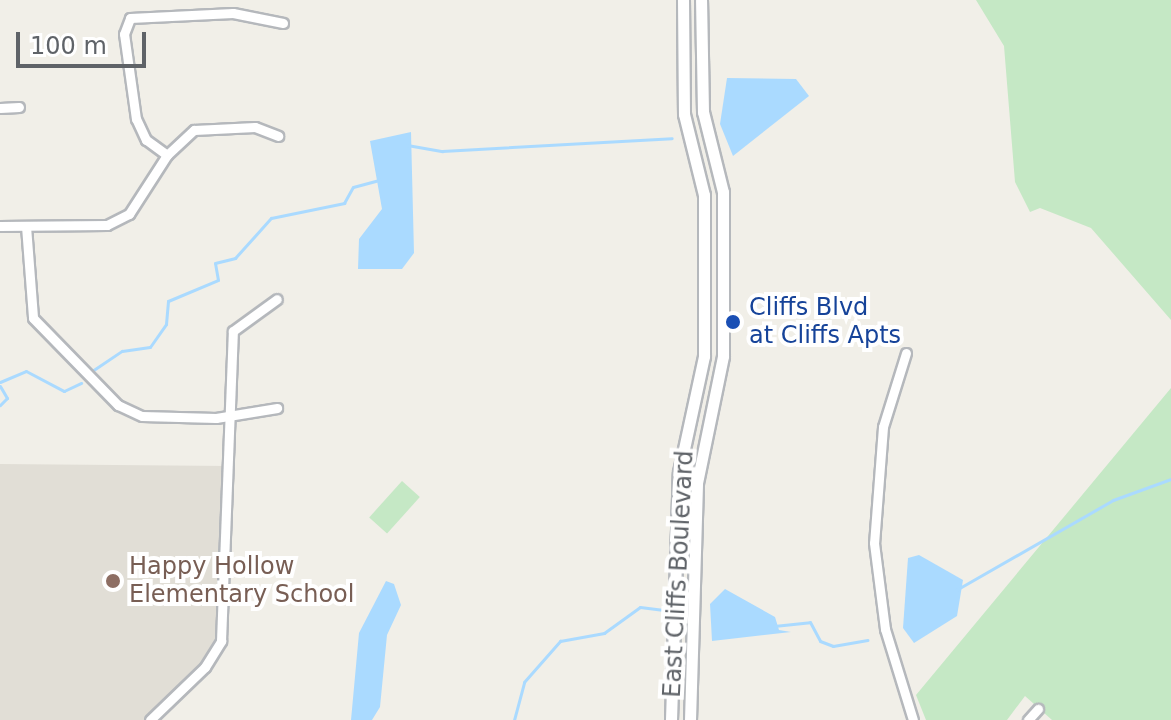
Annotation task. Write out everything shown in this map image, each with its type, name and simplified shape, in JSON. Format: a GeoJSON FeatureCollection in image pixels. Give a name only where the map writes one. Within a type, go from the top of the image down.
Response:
{"type":"FeatureCollection","features":[{"type":"Feature","properties":{"kind":"street"},"geometry":{"type":"LineString","coordinates":[[233,0],[233,13]]}},
{"type":"Feature","properties":{"kind":"street","name":"East Cliffs Boulevard"},"geometry":{"type":"LineString","coordinates":[[671,720],[679,472],[704,356],[704,195],[682,92],[683,0]]}},
{"type":"Feature","properties":{"kind":"street","name":"East Cliffs Boulevard"},"geometry":{"type":"LineString","coordinates":[[690,720],[697,483],[723,356],[723,192],[701,91],[701,0]]}},
{"type":"Feature","properties":{"kind":"street"},"geometry":{"type":"LineString","coordinates":[[167,155],[146,140],[136,119],[125,25],[146,12],[233,13],[283,23]]}},
{"type":"Feature","properties":{"kind":"street"},"geometry":{"type":"LineString","coordinates":[[682,92],[701,91]]}},
{"type":"Feature","properties":{"kind":"street"},"geometry":{"type":"LineString","coordinates":[[0,108],[19,107]]}},
{"type":"Feature","properties":{"kind":"street"},"geometry":{"type":"LineString","coordinates":[[0,226],[116,221],[140,201],[167,155],[182,138],[210,126],[255,127],[278,136]]}},
{"type":"Feature","properties":{"kind":"street"},"geometry":{"type":"LineString","coordinates":[[26,226],[33,318],[118,405],[142,416],[277,408]]}},
{"type":"Feature","properties":{"kind":"street"},"geometry":{"type":"LineString","coordinates":[[150,720],[205,667],[225,625],[233,331],[277,299]]}},
{"type":"Feature","properties":{"kind":"street"},"geometry":{"type":"LineString","coordinates":[[906,353],[883,427],[874,543],[885,629],[913,720]]}},
{"type":"Feature","properties":{"kind":"street"},"geometry":{"type":"LineString","coordinates":[[1028,720],[1038,709]]}},
{"type":"Feature","properties":{"kind":"shaded area","name":"Happy Hollow Elementary School"},"geometry":{"type":"Polygon","coordinates":[[[0,464],[229,466],[226,610],[213,655],[150,720],[0,720],[0,464]]]}},
{"type":"Feature","properties":{"kind":"green space"},"geometry":{"type":"Polygon","coordinates":[[[976,0],[1171,0],[1171,320],[1091,228],[1040,208],[1030,212],[1015,182],[1004,46],[976,0]]]}},
{"type":"Feature","properties":{"kind":"green space"},"geometry":{"type":"Polygon","coordinates":[[[1171,388],[1171,720],[1052,720],[1025,696],[1007,720],[926,720],[916,695],[1171,388]]]}},
{"type":"Feature","properties":{"kind":"green space"},"geometry":{"type":"Polygon","coordinates":[[[402,481],[420,497],[387,533],[369,517],[402,481]]]}},
{"type":"Feature","properties":{"kind":"water"},"geometry":{"type":"Polygon","coordinates":[[[727,78],[796,79],[809,96],[733,156],[720,124],[727,78]]]}},
{"type":"Feature","properties":{"kind":"water"},"geometry":{"type":"Polygon","coordinates":[[[411,132],[414,253],[402,269],[358,269],[359,239],[382,209],[370,141],[411,132]]]}},
{"type":"Feature","properties":{"kind":"water"},"geometry":{"type":"Polygon","coordinates":[[[919,555],[963,580],[957,616],[914,643],[903,628],[908,558],[919,555]]]}},
{"type":"Feature","properties":{"kind":"water"},"geometry":{"type":"Polygon","coordinates":[[[386,581],[394,584],[401,605],[387,635],[380,707],[372,720],[351,720],[359,633],[386,581]]]}},
{"type":"Feature","properties":{"kind":"water"},"geometry":{"type":"Polygon","coordinates":[[[725,589],[775,617],[779,630],[791,632],[712,641],[710,604],[725,589]]]}},
{"type":"Feature","properties":{"kind":"waterway"},"geometry":{"type":"LineString","coordinates":[[407,145],[442,151],[672,138]]}},
{"type":"Feature","properties":{"kind":"waterway"},"geometry":{"type":"LineString","coordinates":[[92,371],[122,351],[150,347],[166,324],[168,301],[218,280],[215,263],[235,258],[271,218],[344,203],[353,187],[380,180]]}},
{"type":"Feature","properties":{"kind":"waterway"},"geometry":{"type":"LineString","coordinates":[[0,382],[26,371],[64,391],[81,383]]}},
{"type":"Feature","properties":{"kind":"waterway"},"geometry":{"type":"LineString","coordinates":[[0,386],[7,398],[0,405]]}},
{"type":"Feature","properties":{"kind":"waterway"},"geometry":{"type":"LineString","coordinates":[[956,590],[1113,500],[1171,479]]}},
{"type":"Feature","properties":{"kind":"waterway"},"geometry":{"type":"LineString","coordinates":[[514,720],[524,682],[560,641],[604,633],[640,607],[666,610]]}},
{"type":"Feature","properties":{"kind":"waterway"},"geometry":{"type":"LineString","coordinates":[[774,626],[810,622],[820,641],[833,646],[867,640]]}},
{"type":"Feature","properties":{"kind":"place","name":"Cliffs Blvd at Cliffs Apts"},"geometry":{"type":"Point","coordinates":[733,322]}},
{"type":"Feature","properties":{"kind":"place","name":"Happy Hollow Elementary School"},"geometry":{"type":"Point","coordinates":[113,581]}}]}
